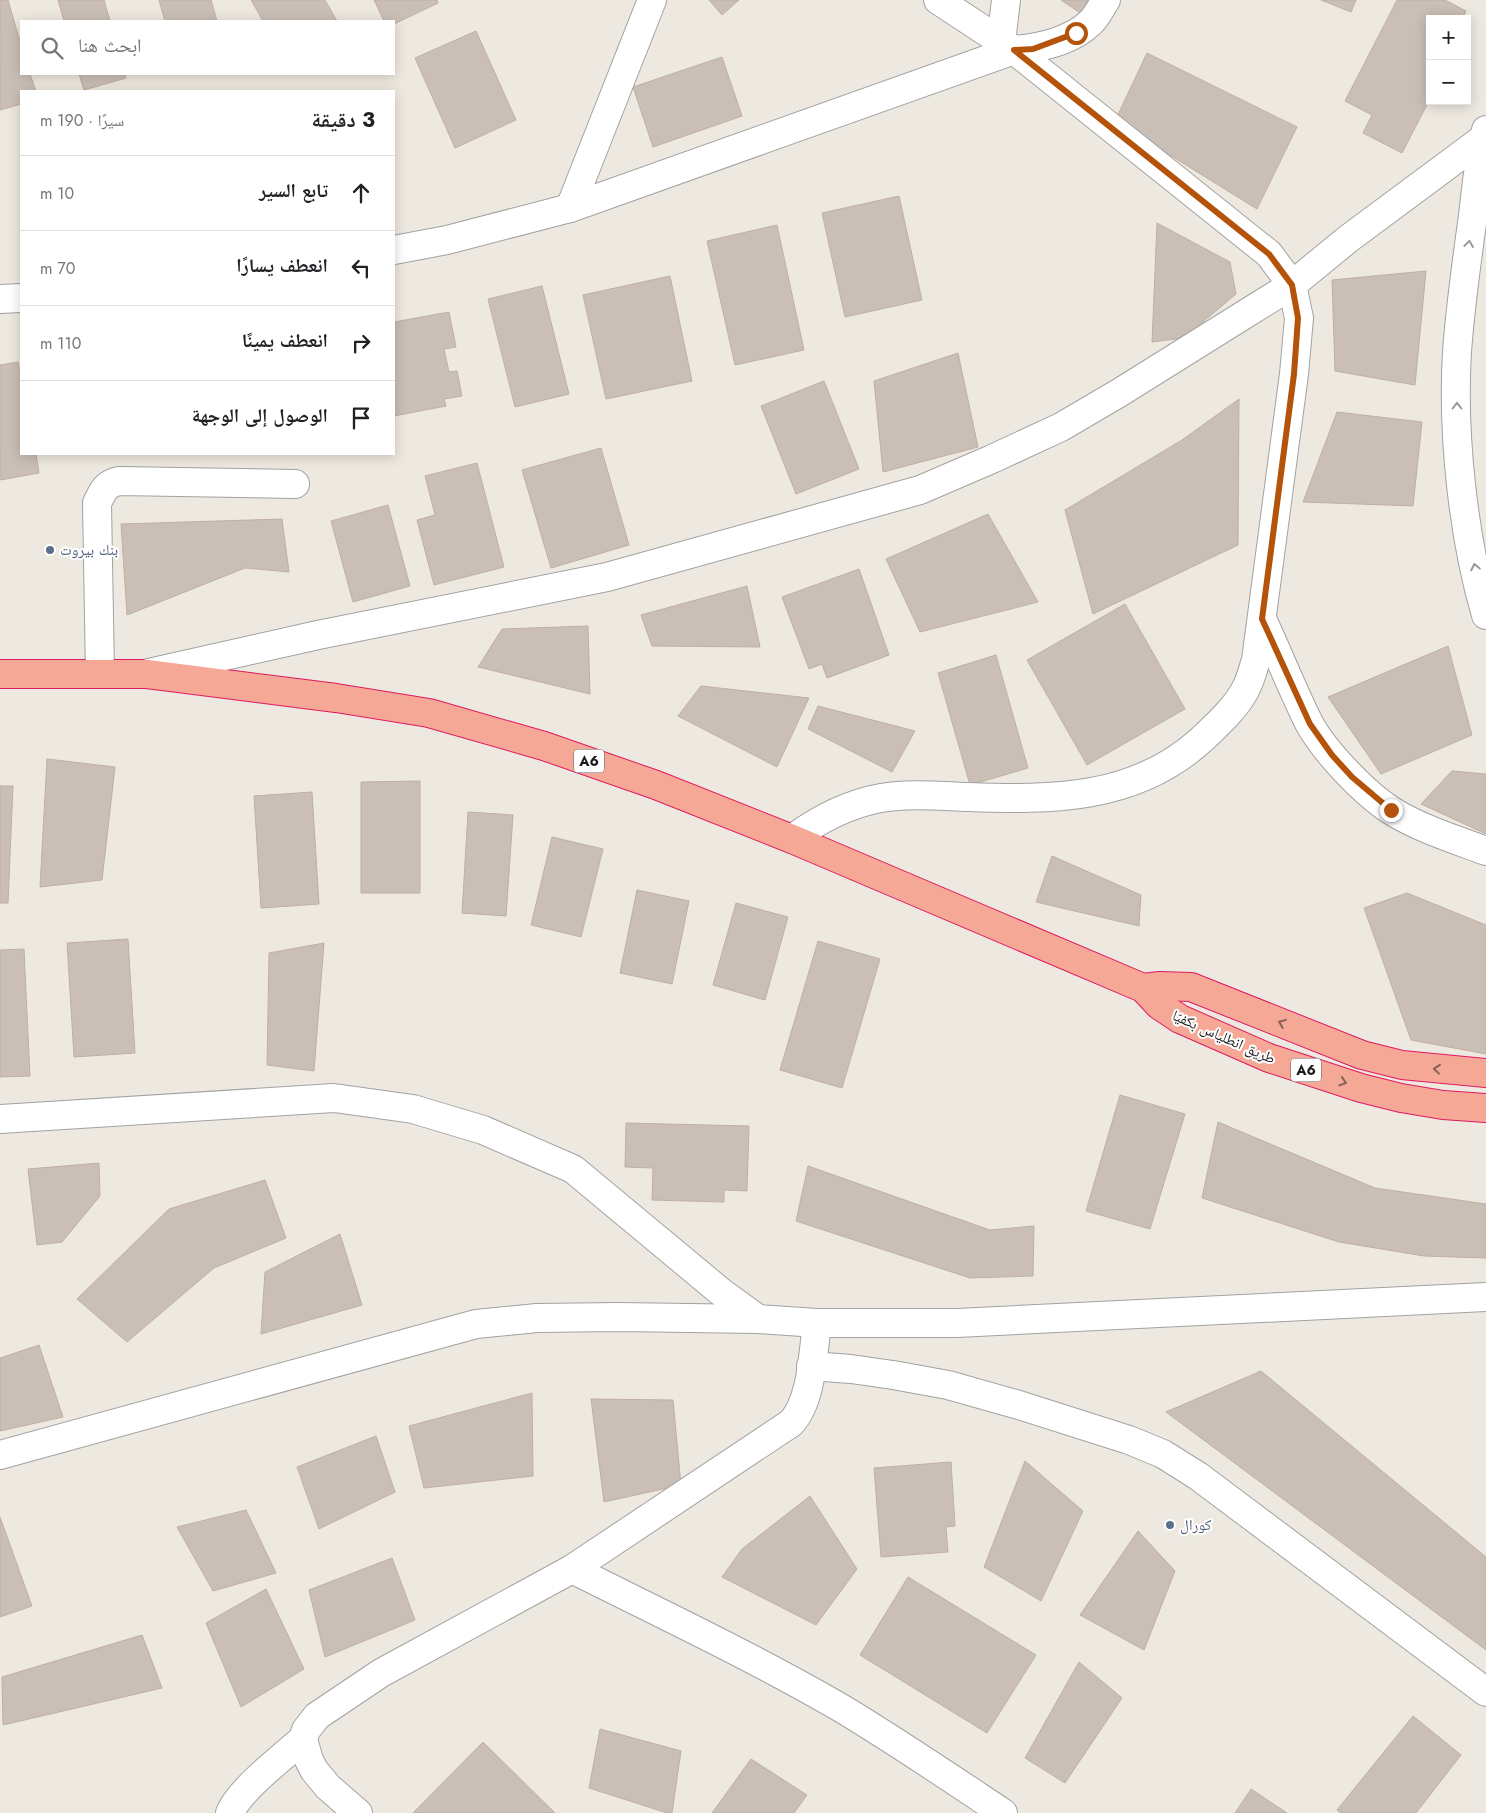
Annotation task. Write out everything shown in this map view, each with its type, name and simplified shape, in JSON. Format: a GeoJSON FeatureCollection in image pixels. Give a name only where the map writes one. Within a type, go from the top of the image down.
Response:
{"type":"FeatureCollection","features":[{"type":"Feature","properties":{"kind":"highway","name":"A6"},"geometry":{"type":"LineString","coordinates":[[0,674],[147,674],[336,698],[429,714],[544,746],[656,785],[792,839],[1143,988]]}},
{"type":"Feature","properties":{"kind":"highway","name":"طريق انطلياس بكفيّا"},"geometry":{"type":"LineString","coordinates":[[1143,988],[1160,986],[1191,987],[1362,1054],[1394,1063],[1486,1073]]}},
{"type":"Feature","properties":{"kind":"highway","name":"طريق انطلياس بكفيّا"},"geometry":{"type":"LineString","coordinates":[[1143,988],[1159,1006],[1180,1019],[1269,1058],[1361,1088],[1400,1098],[1443,1105],[1486,1108]]}},
{"type":"Feature","properties":{"kind":"street"},"geometry":{"type":"LineString","coordinates":[[570,208],[652,0]]}},
{"type":"Feature","properties":{"kind":"street"},"geometry":{"type":"LineString","coordinates":[[792,839],[827,816],[857,804],[881,798],[933,796],[1046,799],[1116,787],[1147,776],[1184,756],[1222,720],[1247,688],[1256,660],[1294,374],[1298,318],[1292,285],[1269,254],[1008,46],[938,0]]}},
{"type":"Feature","properties":{"kind":"street"},"geometry":{"type":"LineString","coordinates":[[1006,0],[1008,46]]}},
{"type":"Feature","properties":{"kind":"street"},"geometry":{"type":"LineString","coordinates":[[395,250],[446,240],[570,208],[1008,46],[1033,49],[1076,33],[1091,22],[1106,0]]}},
{"type":"Feature","properties":{"kind":"street"},"geometry":{"type":"LineString","coordinates":[[147,674],[318,635],[607,577],[920,490],[1061,427],[1292,285],[1348,239],[1485,135]]}},
{"type":"Feature","properties":{"kind":"street"},"geometry":{"type":"LineString","coordinates":[[1485,135],[1464,276],[1457,352],[1457,413],[1460,469],[1468,532],[1486,614]]}},
{"type":"Feature","properties":{"kind":"street"},"geometry":{"type":"LineString","coordinates":[[0,299],[20,298]]}},
{"type":"Feature","properties":{"kind":"street"},"geometry":{"type":"LineString","coordinates":[[100,674],[97,504],[102,492],[110,483],[118,480],[295,484]]}},
{"type":"Feature","properties":{"kind":"street"},"geometry":{"type":"LineString","coordinates":[[1262,619],[1310,724],[1332,755],[1352,777],[1391,810],[1434,832],[1486,851]]}},
{"type":"Feature","properties":{"kind":"street"},"geometry":{"type":"LineString","coordinates":[[0,1119],[334,1098],[413,1109],[483,1130],[573,1169],[721,1292],[758,1319]]}},
{"type":"Feature","properties":{"kind":"street"},"geometry":{"type":"LineString","coordinates":[[0,1455],[476,1324],[537,1318],[758,1319],[817,1323],[957,1323],[1486,1297]]}},
{"type":"Feature","properties":{"kind":"street"},"geometry":{"type":"LineString","coordinates":[[230,1813],[243,1794],[303,1738],[306,1730],[317,1716],[381,1673],[572,1569],[791,1424],[800,1411],[805,1397],[817,1323]]}},
{"type":"Feature","properties":{"kind":"street"},"geometry":{"type":"LineString","coordinates":[[811,1366],[876,1372],[948,1385],[1129,1440],[1162,1454],[1198,1476],[1486,1692]]}},
{"type":"Feature","properties":{"kind":"street"},"geometry":{"type":"LineString","coordinates":[[572,1569],[765,1666],[841,1708],[1003,1813]]}},
{"type":"Feature","properties":{"kind":"street"},"geometry":{"type":"LineString","coordinates":[[303,1738],[306,1753],[314,1770],[336,1796],[358,1813]]}},
{"type":"Feature","properties":{"kind":"building"},"geometry":{"type":"Polygon","coordinates":[[[0,0],[8,0],[20,42],[20,75],[30,75],[36,90],[20,90],[20,104],[0,110],[0,0]]]}},
{"type":"Feature","properties":{"kind":"building"},"geometry":{"type":"Polygon","coordinates":[[[58,0],[104,0],[110,20],[64,20],[58,0]]]}},
{"type":"Feature","properties":{"kind":"building"},"geometry":{"type":"Polygon","coordinates":[[[159,0],[211,0],[217,20],[165,20],[159,0]]]}},
{"type":"Feature","properties":{"kind":"building"},"geometry":{"type":"Polygon","coordinates":[[[251,0],[325,0],[336,20],[262,20],[251,0]]]}},
{"type":"Feature","properties":{"kind":"building"},"geometry":{"type":"Polygon","coordinates":[[[374,0],[437,0],[438,3],[395,24],[395,20],[384,20],[374,0]]]}},
{"type":"Feature","properties":{"kind":"building"},"geometry":{"type":"Polygon","coordinates":[[[709,0],[739,0],[722,15],[709,0]]]}},
{"type":"Feature","properties":{"kind":"building"},"geometry":{"type":"Polygon","coordinates":[[[1061,0],[1090,0],[1083,15],[1061,0]]]}},
{"type":"Feature","properties":{"kind":"building"},"geometry":{"type":"Polygon","coordinates":[[[1321,0],[1356,0],[1351,12],[1321,0]]]}},
{"type":"Feature","properties":{"kind":"building"},"geometry":{"type":"Polygon","coordinates":[[[1397,0],[1445,0],[1466,11],[1464,15],[1426,15],[1427,105],[1402,153],[1363,133],[1372,115],[1345,101],[1397,0]]]}},
{"type":"Feature","properties":{"kind":"building"},"geometry":{"type":"Polygon","coordinates":[[[476,31],[516,120],[455,148],[415,58],[476,31]]]}},
{"type":"Feature","properties":{"kind":"building"},"geometry":{"type":"Polygon","coordinates":[[[1147,53],[1297,127],[1257,209],[1115,121],[1147,53]]]}},
{"type":"Feature","properties":{"kind":"building"},"geometry":{"type":"Polygon","coordinates":[[[722,57],[742,116],[653,147],[633,87],[722,57]]]}},
{"type":"Feature","properties":{"kind":"building"},"geometry":{"type":"Polygon","coordinates":[[[79,75],[125,75],[126,78],[84,90],[79,75]]]}},
{"type":"Feature","properties":{"kind":"building"},"geometry":{"type":"Polygon","coordinates":[[[899,196],[922,300],[845,317],[822,213],[899,196]]]}},
{"type":"Feature","properties":{"kind":"building"},"geometry":{"type":"Polygon","coordinates":[[[1157,223],[1230,262],[1236,294],[1184,338],[1152,342],[1157,223]]]}},
{"type":"Feature","properties":{"kind":"building"},"geometry":{"type":"Polygon","coordinates":[[[777,225],[804,350],[735,365],[707,241],[777,225]]]}},
{"type":"Feature","properties":{"kind":"building"},"geometry":{"type":"Polygon","coordinates":[[[1426,271],[1415,385],[1335,371],[1332,280],[1426,271]]]}},
{"type":"Feature","properties":{"kind":"building"},"geometry":{"type":"Polygon","coordinates":[[[670,276],[692,381],[606,399],[583,295],[670,276]]]}},
{"type":"Feature","properties":{"kind":"building"},"geometry":{"type":"Polygon","coordinates":[[[542,286],[569,394],[515,407],[488,299],[542,286]]]}},
{"type":"Feature","properties":{"kind":"building"},"geometry":{"type":"Polygon","coordinates":[[[449,312],[456,347],[444,349],[449,372],[457,371],[462,396],[444,399],[446,406],[395,416],[395,322],[449,312]]]}},
{"type":"Feature","properties":{"kind":"building"},"geometry":{"type":"Polygon","coordinates":[[[958,353],[978,447],[883,472],[874,381],[958,353]]]}},
{"type":"Feature","properties":{"kind":"building"},"geometry":{"type":"Polygon","coordinates":[[[18,362],[20,372],[20,455],[36,455],[39,473],[0,480],[0,365],[18,362]]]}},
{"type":"Feature","properties":{"kind":"building"},"geometry":{"type":"Polygon","coordinates":[[[824,381],[859,469],[796,494],[761,406],[824,381]]]}},
{"type":"Feature","properties":{"kind":"building"},"geometry":{"type":"Polygon","coordinates":[[[1239,399],[1238,545],[1093,614],[1065,510],[1182,440],[1239,399]]]}},
{"type":"Feature","properties":{"kind":"building"},"geometry":{"type":"Polygon","coordinates":[[[1337,412],[1422,422],[1413,506],[1303,502],[1337,412]]]}},
{"type":"Feature","properties":{"kind":"building"},"geometry":{"type":"Polygon","coordinates":[[[601,448],[629,545],[551,568],[522,470],[601,448]]]}},
{"type":"Feature","properties":{"kind":"building"},"geometry":{"type":"Polygon","coordinates":[[[477,463],[504,567],[434,585],[417,520],[435,515],[425,476],[477,463]]]}},
{"type":"Feature","properties":{"kind":"building"},"geometry":{"type":"Polygon","coordinates":[[[388,505],[410,586],[353,602],[331,521],[388,505]]]}},
{"type":"Feature","properties":{"kind":"building"},"geometry":{"type":"Polygon","coordinates":[[[988,514],[1038,602],[920,632],[886,559],[988,514]]]}},
{"type":"Feature","properties":{"kind":"building"},"geometry":{"type":"Polygon","coordinates":[[[282,519],[289,572],[245,568],[127,615],[121,524],[282,519]]]}},
{"type":"Feature","properties":{"kind":"building"},"geometry":{"type":"Polygon","coordinates":[[[859,569],[889,655],[827,678],[822,664],[809,669],[782,597],[859,569]]]}},
{"type":"Feature","properties":{"kind":"building"},"geometry":{"type":"Polygon","coordinates":[[[747,586],[760,647],[652,646],[641,615],[747,586]]]}},
{"type":"Feature","properties":{"kind":"building"},"geometry":{"type":"Polygon","coordinates":[[[1125,604],[1185,709],[1087,765],[1027,660],[1125,604]]]}},
{"type":"Feature","properties":{"kind":"building"},"geometry":{"type":"Polygon","coordinates":[[[588,626],[590,694],[478,667],[502,629],[588,626]]]}},
{"type":"Feature","properties":{"kind":"building"},"geometry":{"type":"Polygon","coordinates":[[[1448,646],[1472,735],[1381,774],[1328,697],[1448,646]]]}},
{"type":"Feature","properties":{"kind":"building"},"geometry":{"type":"Polygon","coordinates":[[[996,655],[1028,768],[970,785],[938,673],[996,655]]]}},
{"type":"Feature","properties":{"kind":"building"},"geometry":{"type":"Polygon","coordinates":[[[701,686],[809,698],[777,767],[678,716],[701,686]]]}},
{"type":"Feature","properties":{"kind":"building"},"geometry":{"type":"Polygon","coordinates":[[[818,706],[915,731],[892,772],[808,729],[818,706]]]}},
{"type":"Feature","properties":{"kind":"building"},"geometry":{"type":"Polygon","coordinates":[[[47,759],[115,767],[102,880],[40,887],[47,759]]]}},
{"type":"Feature","properties":{"kind":"building"},"geometry":{"type":"Polygon","coordinates":[[[1452,771],[1486,774],[1486,834],[1421,804],[1452,771]]]}},
{"type":"Feature","properties":{"kind":"building"},"geometry":{"type":"Polygon","coordinates":[[[420,781],[420,893],[361,893],[361,782],[420,781]]]}},
{"type":"Feature","properties":{"kind":"building"},"geometry":{"type":"Polygon","coordinates":[[[0,786],[13,786],[8,903],[0,903],[0,786]]]}},
{"type":"Feature","properties":{"kind":"building"},"geometry":{"type":"Polygon","coordinates":[[[312,792],[319,904],[261,908],[254,796],[312,792]]]}},
{"type":"Feature","properties":{"kind":"building"},"geometry":{"type":"Polygon","coordinates":[[[468,812],[513,815],[506,916],[462,913],[468,812]]]}},
{"type":"Feature","properties":{"kind":"building"},"geometry":{"type":"Polygon","coordinates":[[[552,837],[603,849],[581,937],[531,925],[552,837]]]}},
{"type":"Feature","properties":{"kind":"building"},"geometry":{"type":"Polygon","coordinates":[[[1052,856],[1141,895],[1139,926],[1036,902],[1052,856]]]}},
{"type":"Feature","properties":{"kind":"building"},"geometry":{"type":"Polygon","coordinates":[[[637,890],[689,901],[672,984],[620,973],[637,890]]]}},
{"type":"Feature","properties":{"kind":"building"},"geometry":{"type":"Polygon","coordinates":[[[1407,893],[1486,925],[1486,1054],[1411,1040],[1364,908],[1407,893]]]}},
{"type":"Feature","properties":{"kind":"building"},"geometry":{"type":"Polygon","coordinates":[[[736,903],[788,917],[765,1000],[713,985],[736,903]]]}},
{"type":"Feature","properties":{"kind":"building"},"geometry":{"type":"Polygon","coordinates":[[[128,939],[135,1053],[74,1057],[67,943],[128,939]]]}},
{"type":"Feature","properties":{"kind":"building"},"geometry":{"type":"Polygon","coordinates":[[[818,941],[880,959],[842,1088],[780,1070],[818,941]]]}},
{"type":"Feature","properties":{"kind":"building"},"geometry":{"type":"Polygon","coordinates":[[[324,943],[314,1071],[267,1065],[269,953],[324,943]]]}},
{"type":"Feature","properties":{"kind":"building"},"geometry":{"type":"Polygon","coordinates":[[[24,949],[30,1076],[0,1077],[0,950],[24,949]]]}},
{"type":"Feature","properties":{"kind":"building"},"geometry":{"type":"Polygon","coordinates":[[[1120,1095],[1185,1114],[1150,1229],[1086,1211],[1120,1095]]]}},
{"type":"Feature","properties":{"kind":"building"},"geometry":{"type":"Polygon","coordinates":[[[1218,1122],[1375,1188],[1486,1204],[1486,1258],[1424,1256],[1339,1242],[1202,1198],[1218,1122]]]}},
{"type":"Feature","properties":{"kind":"building"},"geometry":{"type":"Polygon","coordinates":[[[626,1123],[749,1126],[747,1191],[724,1190],[724,1202],[652,1200],[653,1168],[625,1167],[626,1123]]]}},
{"type":"Feature","properties":{"kind":"building"},"geometry":{"type":"Polygon","coordinates":[[[99,1163],[100,1196],[62,1242],[37,1245],[28,1169],[99,1163]]]}},
{"type":"Feature","properties":{"kind":"building"},"geometry":{"type":"Polygon","coordinates":[[[808,1166],[990,1230],[1034,1226],[1033,1276],[970,1278],[796,1221],[808,1166]]]}},
{"type":"Feature","properties":{"kind":"building"},"geometry":{"type":"Polygon","coordinates":[[[265,1180],[286,1238],[214,1268],[127,1342],[77,1299],[169,1209],[265,1180]]]}},
{"type":"Feature","properties":{"kind":"building"},"geometry":{"type":"Polygon","coordinates":[[[340,1234],[362,1305],[261,1334],[265,1272],[340,1234]]]}},
{"type":"Feature","properties":{"kind":"building"},"geometry":{"type":"Polygon","coordinates":[[[39,1345],[63,1417],[0,1431],[0,1358],[39,1345]]]}},
{"type":"Feature","properties":{"kind":"building"},"geometry":{"type":"Polygon","coordinates":[[[1261,1371],[1486,1557],[1486,1650],[1166,1412],[1261,1371]]]}},
{"type":"Feature","properties":{"kind":"building"},"geometry":{"type":"Polygon","coordinates":[[[532,1393],[533,1476],[424,1488],[409,1426],[532,1393]]]}},
{"type":"Feature","properties":{"kind":"building"},"geometry":{"type":"Polygon","coordinates":[[[591,1399],[673,1400],[681,1485],[604,1502],[591,1399]]]}},
{"type":"Feature","properties":{"kind":"building"},"geometry":{"type":"Polygon","coordinates":[[[376,1436],[395,1492],[319,1529],[297,1467],[376,1436]]]}},
{"type":"Feature","properties":{"kind":"building"},"geometry":{"type":"Polygon","coordinates":[[[1025,1461],[1083,1511],[1041,1601],[984,1567],[1025,1461]]]}},
{"type":"Feature","properties":{"kind":"building"},"geometry":{"type":"Polygon","coordinates":[[[951,1462],[955,1526],[946,1527],[948,1552],[881,1557],[874,1468],[951,1462]]]}},
{"type":"Feature","properties":{"kind":"building"},"geometry":{"type":"Polygon","coordinates":[[[810,1496],[857,1569],[816,1625],[722,1577],[742,1549],[810,1496]]]}},
{"type":"Feature","properties":{"kind":"building"},"geometry":{"type":"Polygon","coordinates":[[[246,1510],[276,1573],[213,1591],[177,1527],[246,1510]]]}},
{"type":"Feature","properties":{"kind":"building"},"geometry":{"type":"Polygon","coordinates":[[[0,1517],[32,1606],[0,1617],[0,1517]]]}},
{"type":"Feature","properties":{"kind":"building"},"geometry":{"type":"Polygon","coordinates":[[[1138,1531],[1175,1571],[1144,1650],[1080,1615],[1138,1531]]]}},
{"type":"Feature","properties":{"kind":"building"},"geometry":{"type":"Polygon","coordinates":[[[392,1558],[415,1620],[325,1657],[309,1590],[392,1558]]]}},
{"type":"Feature","properties":{"kind":"building"},"geometry":{"type":"Polygon","coordinates":[[[908,1577],[1036,1655],[987,1733],[860,1655],[908,1577]]]}},
{"type":"Feature","properties":{"kind":"building"},"geometry":{"type":"Polygon","coordinates":[[[266,1589],[304,1669],[241,1707],[206,1623],[266,1589]]]}},
{"type":"Feature","properties":{"kind":"building"},"geometry":{"type":"Polygon","coordinates":[[[142,1635],[162,1688],[3,1725],[2,1677],[142,1635]]]}},
{"type":"Feature","properties":{"kind":"building"},"geometry":{"type":"Polygon","coordinates":[[[1079,1662],[1122,1698],[1065,1783],[1025,1758],[1079,1662]]]}},
{"type":"Feature","properties":{"kind":"building"},"geometry":{"type":"Polygon","coordinates":[[[1413,1716],[1461,1755],[1416,1813],[1341,1813],[1337,1810],[1413,1716]]]}},
{"type":"Feature","properties":{"kind":"building"},"geometry":{"type":"Polygon","coordinates":[[[600,1729],[681,1751],[672,1813],[589,1788],[600,1729]]]}},
{"type":"Feature","properties":{"kind":"building"},"geometry":{"type":"Polygon","coordinates":[[[483,1742],[555,1813],[413,1813],[483,1742]]]}},
{"type":"Feature","properties":{"kind":"building"},"geometry":{"type":"Polygon","coordinates":[[[751,1759],[807,1795],[794,1813],[712,1813],[751,1759]]]}},
{"type":"Feature","properties":{"kind":"building"},"geometry":{"type":"Polygon","coordinates":[[[1251,1789],[1287,1813],[1235,1813],[1251,1789]]]}},
{"type":"Feature","properties":{"kind":"place","name":"بنك بيروت"},"geometry":{"type":"Point","coordinates":[50,550]}},
{"type":"Feature","properties":{"kind":"place","name":"كورال"},"geometry":{"type":"Point","coordinates":[1170,1525]}},
{"type":"Feature","properties":{"kind":"route"},"geometry":{"type":"LineString","coordinates":[[1076,33],[1033,49],[1014,50],[1269,254],[1292,285],[1298,318],[1294,374],[1262,619],[1310,724],[1332,755],[1352,777],[1391,810]]}}]}
